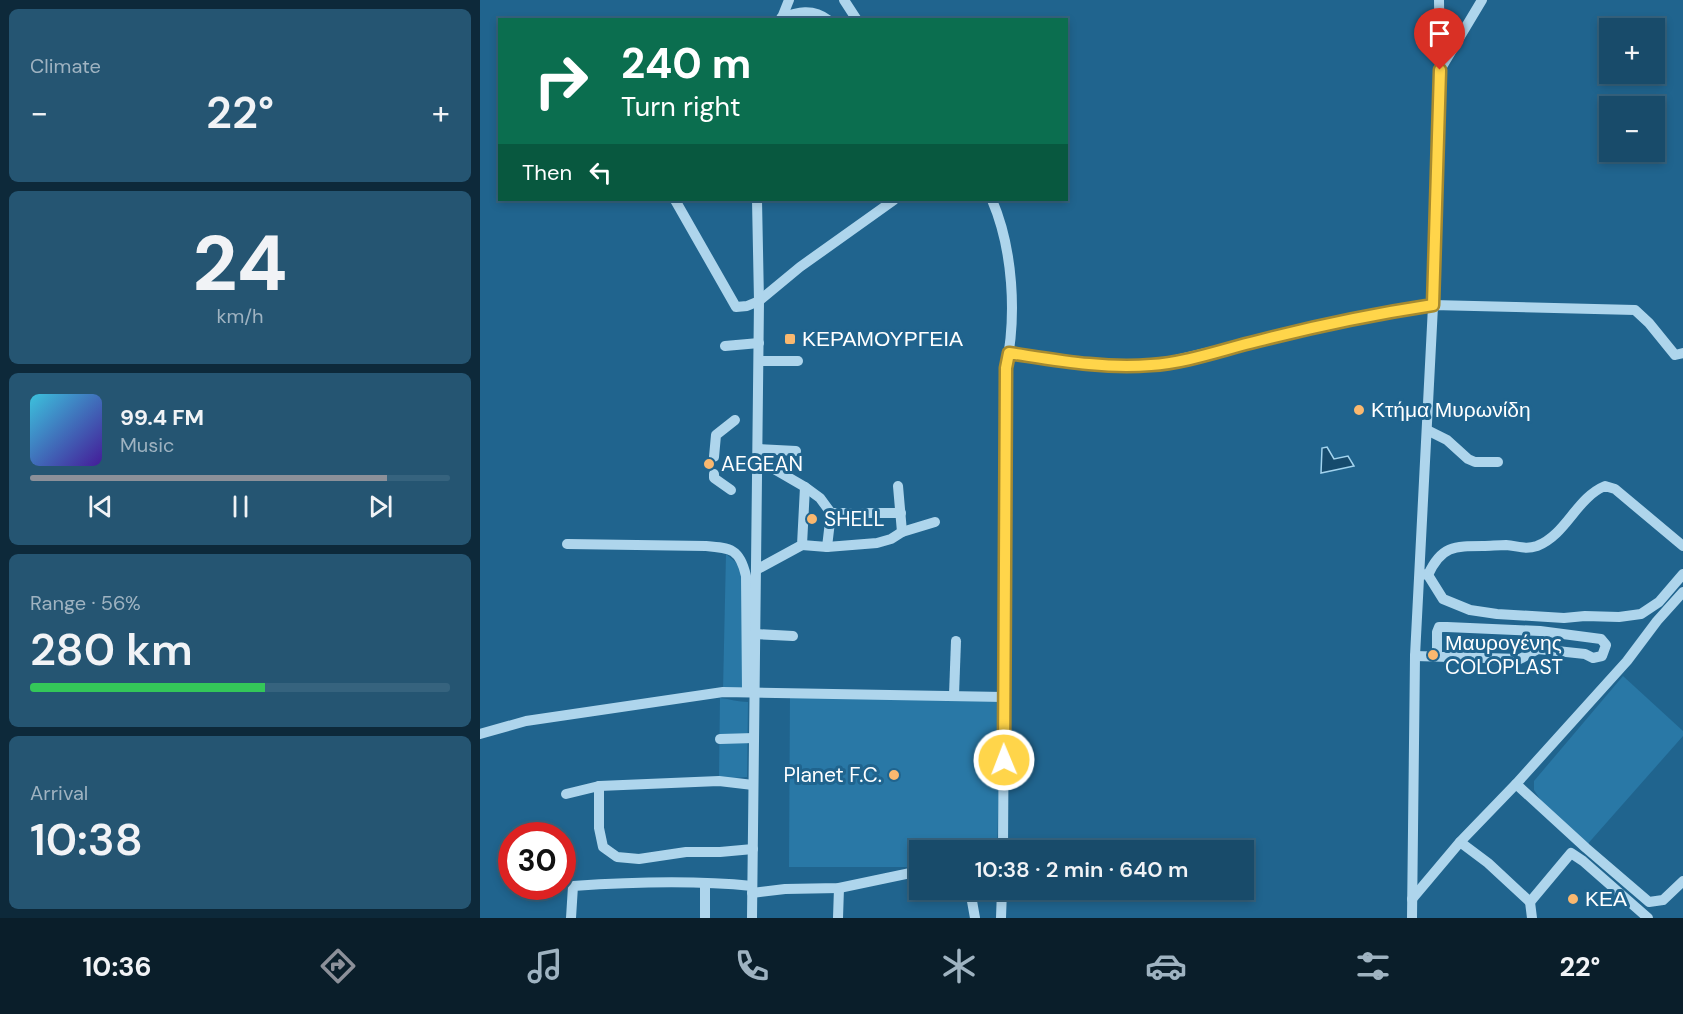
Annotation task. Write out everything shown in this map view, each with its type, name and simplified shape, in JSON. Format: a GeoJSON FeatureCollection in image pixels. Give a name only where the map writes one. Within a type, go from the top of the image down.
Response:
{"type":"FeatureCollection","features":[{"type":"Feature","properties":{"kind":"street"},"geometry":{"type":"LineString","coordinates":[[781,18],[789,0]]}},
{"type":"Feature","properties":{"kind":"street"},"geometry":{"type":"LineString","coordinates":[[844,0],[856,18]]}},
{"type":"Feature","properties":{"kind":"street"},"geometry":{"type":"LineString","coordinates":[[1412,918],[1414,656],[1423,575],[1440,70],[1439,0]]}},
{"type":"Feature","properties":{"kind":"street"},"geometry":{"type":"LineString","coordinates":[[1440,70],[1482,0]]}},
{"type":"Feature","properties":{"kind":"street"},"geometry":{"type":"LineString","coordinates":[[784,18],[807,12],[826,18]]}},
{"type":"Feature","properties":{"kind":"street"},"geometry":{"type":"LineString","coordinates":[[676,201],[736,307],[747,306],[759,301],[800,267],[893,201]]}},
{"type":"Feature","properties":{"kind":"street"},"geometry":{"type":"LineString","coordinates":[[751,692],[755,634],[758,454],[757,201]]}},
{"type":"Feature","properties":{"kind":"street"},"geometry":{"type":"LineString","coordinates":[[992,201],[1002,224],[1008,259],[1012,330],[1006,368],[1003,840]]}},
{"type":"Feature","properties":{"kind":"street"},"geometry":{"type":"LineString","coordinates":[[1009,353],[1076,363],[1154,365],[1378,313],[1433,305],[1635,310],[1649,323],[1675,355],[1683,353]]}},
{"type":"Feature","properties":{"kind":"street"},"geometry":{"type":"LineString","coordinates":[[725,346],[759,343]]}},
{"type":"Feature","properties":{"kind":"street"},"geometry":{"type":"LineString","coordinates":[[759,361],[798,361]]}},
{"type":"Feature","properties":{"kind":"street"},"geometry":{"type":"LineString","coordinates":[[714,457],[716,435],[735,420]]}},
{"type":"Feature","properties":{"kind":"street"},"geometry":{"type":"LineString","coordinates":[[1427,430],[1442,436],[1468,459],[1475,462],[1498,462]]}},
{"type":"Feature","properties":{"kind":"street"},"geometry":{"type":"LineString","coordinates":[[758,454],[796,451]]}},
{"type":"Feature","properties":{"kind":"street"},"geometry":{"type":"LineString","coordinates":[[758,454],[820,498],[831,513],[827,547]]}},
{"type":"Feature","properties":{"kind":"street"},"geometry":{"type":"LineString","coordinates":[[714,474],[714,478],[731,490]]}},
{"type":"Feature","properties":{"kind":"street"},"geometry":{"type":"LineString","coordinates":[[898,486],[902,532]]}},
{"type":"Feature","properties":{"kind":"street"},"geometry":{"type":"LineString","coordinates":[[1423,575],[1439,555],[1461,545],[1507,545],[1519,549],[1536,546],[1559,531],[1577,507],[1595,490],[1605,486],[1615,489],[1683,546]]}},
{"type":"Feature","properties":{"kind":"street"},"geometry":{"type":"LineString","coordinates":[[802,545],[805,487]]}},
{"type":"Feature","properties":{"kind":"street"},"geometry":{"type":"LineString","coordinates":[[831,513],[900,513]]}},
{"type":"Feature","properties":{"kind":"street"},"geometry":{"type":"LineString","coordinates":[[756,570],[802,545],[827,547],[877,543],[902,532],[935,522]]}},
{"type":"Feature","properties":{"kind":"street"},"geometry":{"type":"LineString","coordinates":[[567,544],[722,549],[733,551],[743,561],[746,576],[754,738],[752,918]]}},
{"type":"Feature","properties":{"kind":"street"},"geometry":{"type":"LineString","coordinates":[[1423,575],[1443,599],[1470,610],[1564,618],[1619,617],[1641,614],[1659,602],[1683,574]]}},
{"type":"Feature","properties":{"kind":"street"},"geometry":{"type":"LineString","coordinates":[[1412,899],[1460,842],[1516,784],[1627,661],[1657,621],[1683,592]]}},
{"type":"Feature","properties":{"kind":"street"},"geometry":{"type":"LineString","coordinates":[[1414,656],[1520,659],[1538,649],[1585,654],[1593,658],[1602,656],[1606,645],[1601,639],[1540,631],[1440,627],[1437,632],[1437,656]]}},
{"type":"Feature","properties":{"kind":"street"},"geometry":{"type":"LineString","coordinates":[[1521,631],[1538,649]]}},
{"type":"Feature","properties":{"kind":"street"},"geometry":{"type":"LineString","coordinates":[[755,634],[793,636]]}},
{"type":"Feature","properties":{"kind":"street"},"geometry":{"type":"LineString","coordinates":[[954,695],[956,641]]}},
{"type":"Feature","properties":{"kind":"street"},"geometry":{"type":"LineString","coordinates":[[480,734],[526,721],[722,692],[1004,697]]}},
{"type":"Feature","properties":{"kind":"street"},"geometry":{"type":"LineString","coordinates":[[720,739],[754,738]]}},
{"type":"Feature","properties":{"kind":"street"},"geometry":{"type":"LineString","coordinates":[[566,794],[599,786],[719,781],[753,785]]}},
{"type":"Feature","properties":{"kind":"street"},"geometry":{"type":"LineString","coordinates":[[1516,784],[1649,902],[1663,900],[1683,881]]}},
{"type":"Feature","properties":{"kind":"street"},"geometry":{"type":"LineString","coordinates":[[599,786],[599,828],[603,847],[617,857],[639,859],[686,852],[753,849]]}},
{"type":"Feature","properties":{"kind":"street"},"geometry":{"type":"LineString","coordinates":[[1530,902],[1571,853],[1573,846],[1562,826]]}},
{"type":"Feature","properties":{"kind":"street"},"geometry":{"type":"LineString","coordinates":[[1460,842],[1488,863],[1530,902],[1532,918]]}},
{"type":"Feature","properties":{"kind":"street"},"geometry":{"type":"LineString","coordinates":[[1571,853],[1648,918]]}},
{"type":"Feature","properties":{"kind":"street"},"geometry":{"type":"LineString","coordinates":[[571,918],[573,886],[618,883],[705,883],[752,889],[840,888],[909,874]]}},
{"type":"Feature","properties":{"kind":"street"},"geometry":{"type":"LineString","coordinates":[[705,883],[705,918]]}},
{"type":"Feature","properties":{"kind":"street"},"geometry":{"type":"LineString","coordinates":[[838,918],[840,888]]}},
{"type":"Feature","properties":{"kind":"street"},"geometry":{"type":"LineString","coordinates":[[972,900],[975,918]]}},
{"type":"Feature","properties":{"kind":"street"},"geometry":{"type":"LineString","coordinates":[[1001,918],[1002,900]]}},
{"type":"Feature","properties":{"kind":"shaded area"},"geometry":{"type":"Polygon","coordinates":[[[1327,447],[1334,459],[1348,456],[1354,466],[1321,473],[1322,448],[1327,447]]]}},
{"type":"Feature","properties":{"kind":"shaded area"},"geometry":{"type":"Polygon","coordinates":[[[726,554],[739,565],[743,572],[744,686],[739,691],[723,691],[726,554]]]}},
{"type":"Feature","properties":{"kind":"shaded area"},"geometry":{"type":"Polygon","coordinates":[[[1623,676],[1683,731],[1683,736],[1585,847],[1542,802],[1534,790],[1534,781],[1623,676]]]}},
{"type":"Feature","properties":{"kind":"shaded area","name":"Planet F.C."},"geometry":{"type":"Polygon","coordinates":[[[790,695],[1001,700],[997,840],[909,840],[909,867],[789,867],[790,695]]]}},
{"type":"Feature","properties":{"kind":"shaded area"},"geometry":{"type":"Polygon","coordinates":[[[720,698],[748,702],[747,777],[719,779],[720,698]]]}},
{"type":"Feature","properties":{"kind":"place","name":"ΚΕΡΑΜΟΥΡΓΕΙΑ"},"geometry":{"type":"Point","coordinates":[790,339]}},
{"type":"Feature","properties":{"kind":"place","name":"Κτήμα Μυρωνίδη"},"geometry":{"type":"Point","coordinates":[1359,410]}},
{"type":"Feature","properties":{"kind":"place","name":"AEGEAN"},"geometry":{"type":"Point","coordinates":[709,464]}},
{"type":"Feature","properties":{"kind":"place","name":"SHELL"},"geometry":{"type":"Point","coordinates":[812,519]}},
{"type":"Feature","properties":{"kind":"place","name":"Μαυρογένης COLOPLAST"},"geometry":{"type":"Point","coordinates":[1433,655]}},
{"type":"Feature","properties":{"kind":"place","name":"Planet F.C."},"geometry":{"type":"Point","coordinates":[894,775]}},
{"type":"Feature","properties":{"kind":"place","name":"ΚΕΑ"},"geometry":{"type":"Point","coordinates":[1573,899]}},
{"type":"Feature","properties":{"kind":"route"},"geometry":{"type":"LineString","coordinates":[[1004,760],[1006,368],[1009,353],[1076,363],[1154,365],[1378,313],[1433,305],[1440,70]]}}]}
